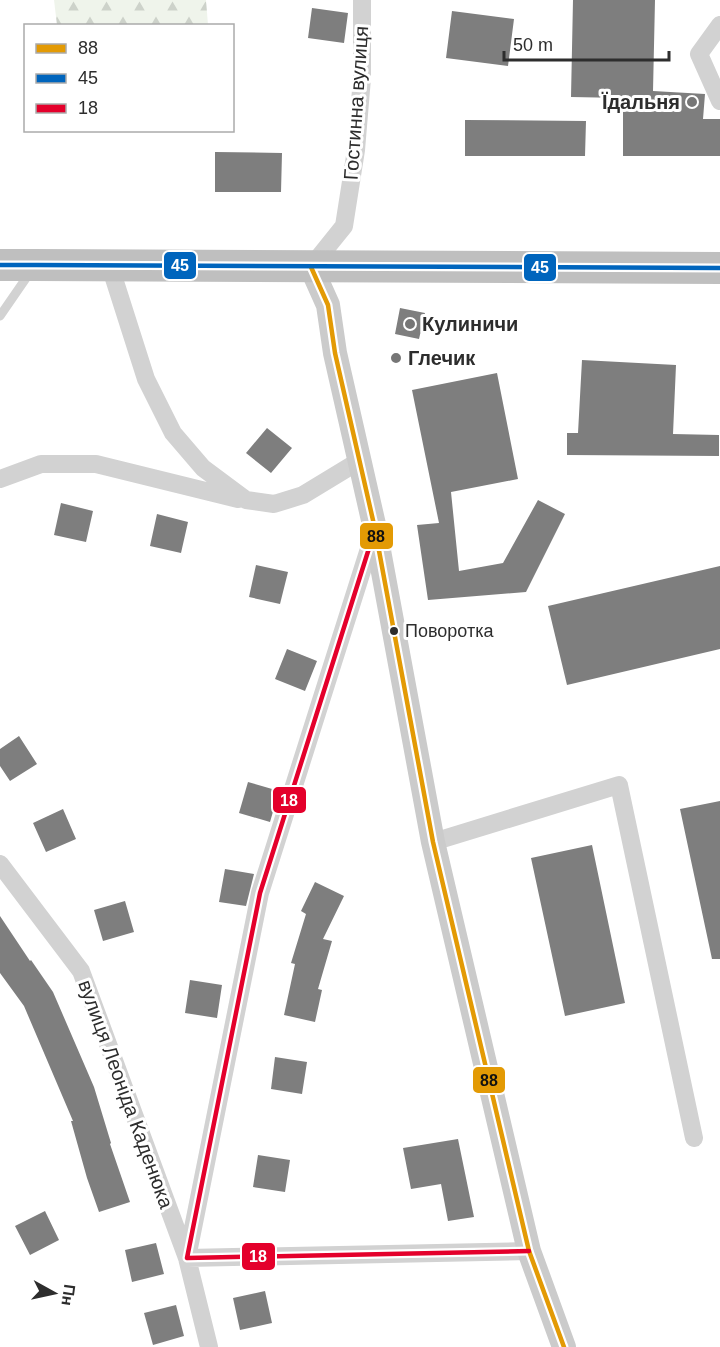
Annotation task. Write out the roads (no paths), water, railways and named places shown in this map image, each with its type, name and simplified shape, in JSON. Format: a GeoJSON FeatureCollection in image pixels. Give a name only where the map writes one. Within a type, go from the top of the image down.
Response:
{"type":"FeatureCollection","features":[{"type":"Feature","properties":{"kind":"highway"},"geometry":{"type":"LineString","coordinates":[[0,266],[36,264],[720,268]]}},
{"type":"Feature","properties":{"kind":"street","name":"Гостинна вулиця"},"geometry":{"type":"LineString","coordinates":[[311,267],[344,226],[357,140],[362,78],[362,0]]}},
{"type":"Feature","properties":{"kind":"street"},"geometry":{"type":"LineString","coordinates":[[720,26],[699,54],[720,101]]}},
{"type":"Feature","properties":{"kind":"street"},"geometry":{"type":"LineString","coordinates":[[110,266],[146,379],[173,433],[203,468],[246,500]]}},
{"type":"Feature","properties":{"kind":"street"},"geometry":{"type":"LineString","coordinates":[[311,267],[328,305],[335,353],[375,529],[433,842],[529,1251],[564,1347]]}},
{"type":"Feature","properties":{"kind":"street"},"geometry":{"type":"LineString","coordinates":[[0,479],[41,464],[96,464],[246,500],[274,504],[303,495],[359,461]]}},
{"type":"Feature","properties":{"kind":"street"},"geometry":{"type":"LineString","coordinates":[[375,529],[260,893],[187,1258],[529,1251]]}},
{"type":"Feature","properties":{"kind":"street"},"geometry":{"type":"LineString","coordinates":[[433,842],[619,785],[694,1138]]}},
{"type":"Feature","properties":{"kind":"street","name":"вулиця Леоніда Каденюка"},"geometry":{"type":"LineString","coordinates":[[0,864],[81,971],[187,1258],[208,1347]]}},
{"type":"Feature","properties":{"kind":"lane"},"geometry":{"type":"LineString","coordinates":[[0,316],[36,264]]}},
{"type":"Feature","properties":{"kind":"place","name":"Їдальня"},"geometry":{"type":"Point","coordinates":[692,102]}},
{"type":"Feature","properties":{"kind":"place","name":"Кулиничи"},"geometry":{"type":"Point","coordinates":[410,324]}},
{"type":"Feature","properties":{"kind":"place","name":"Глечик"},"geometry":{"type":"Point","coordinates":[396,358]}},
{"type":"Feature","properties":{"kind":"place","name":"Поворотка"},"geometry":{"type":"Point","coordinates":[394,631]}}]}
